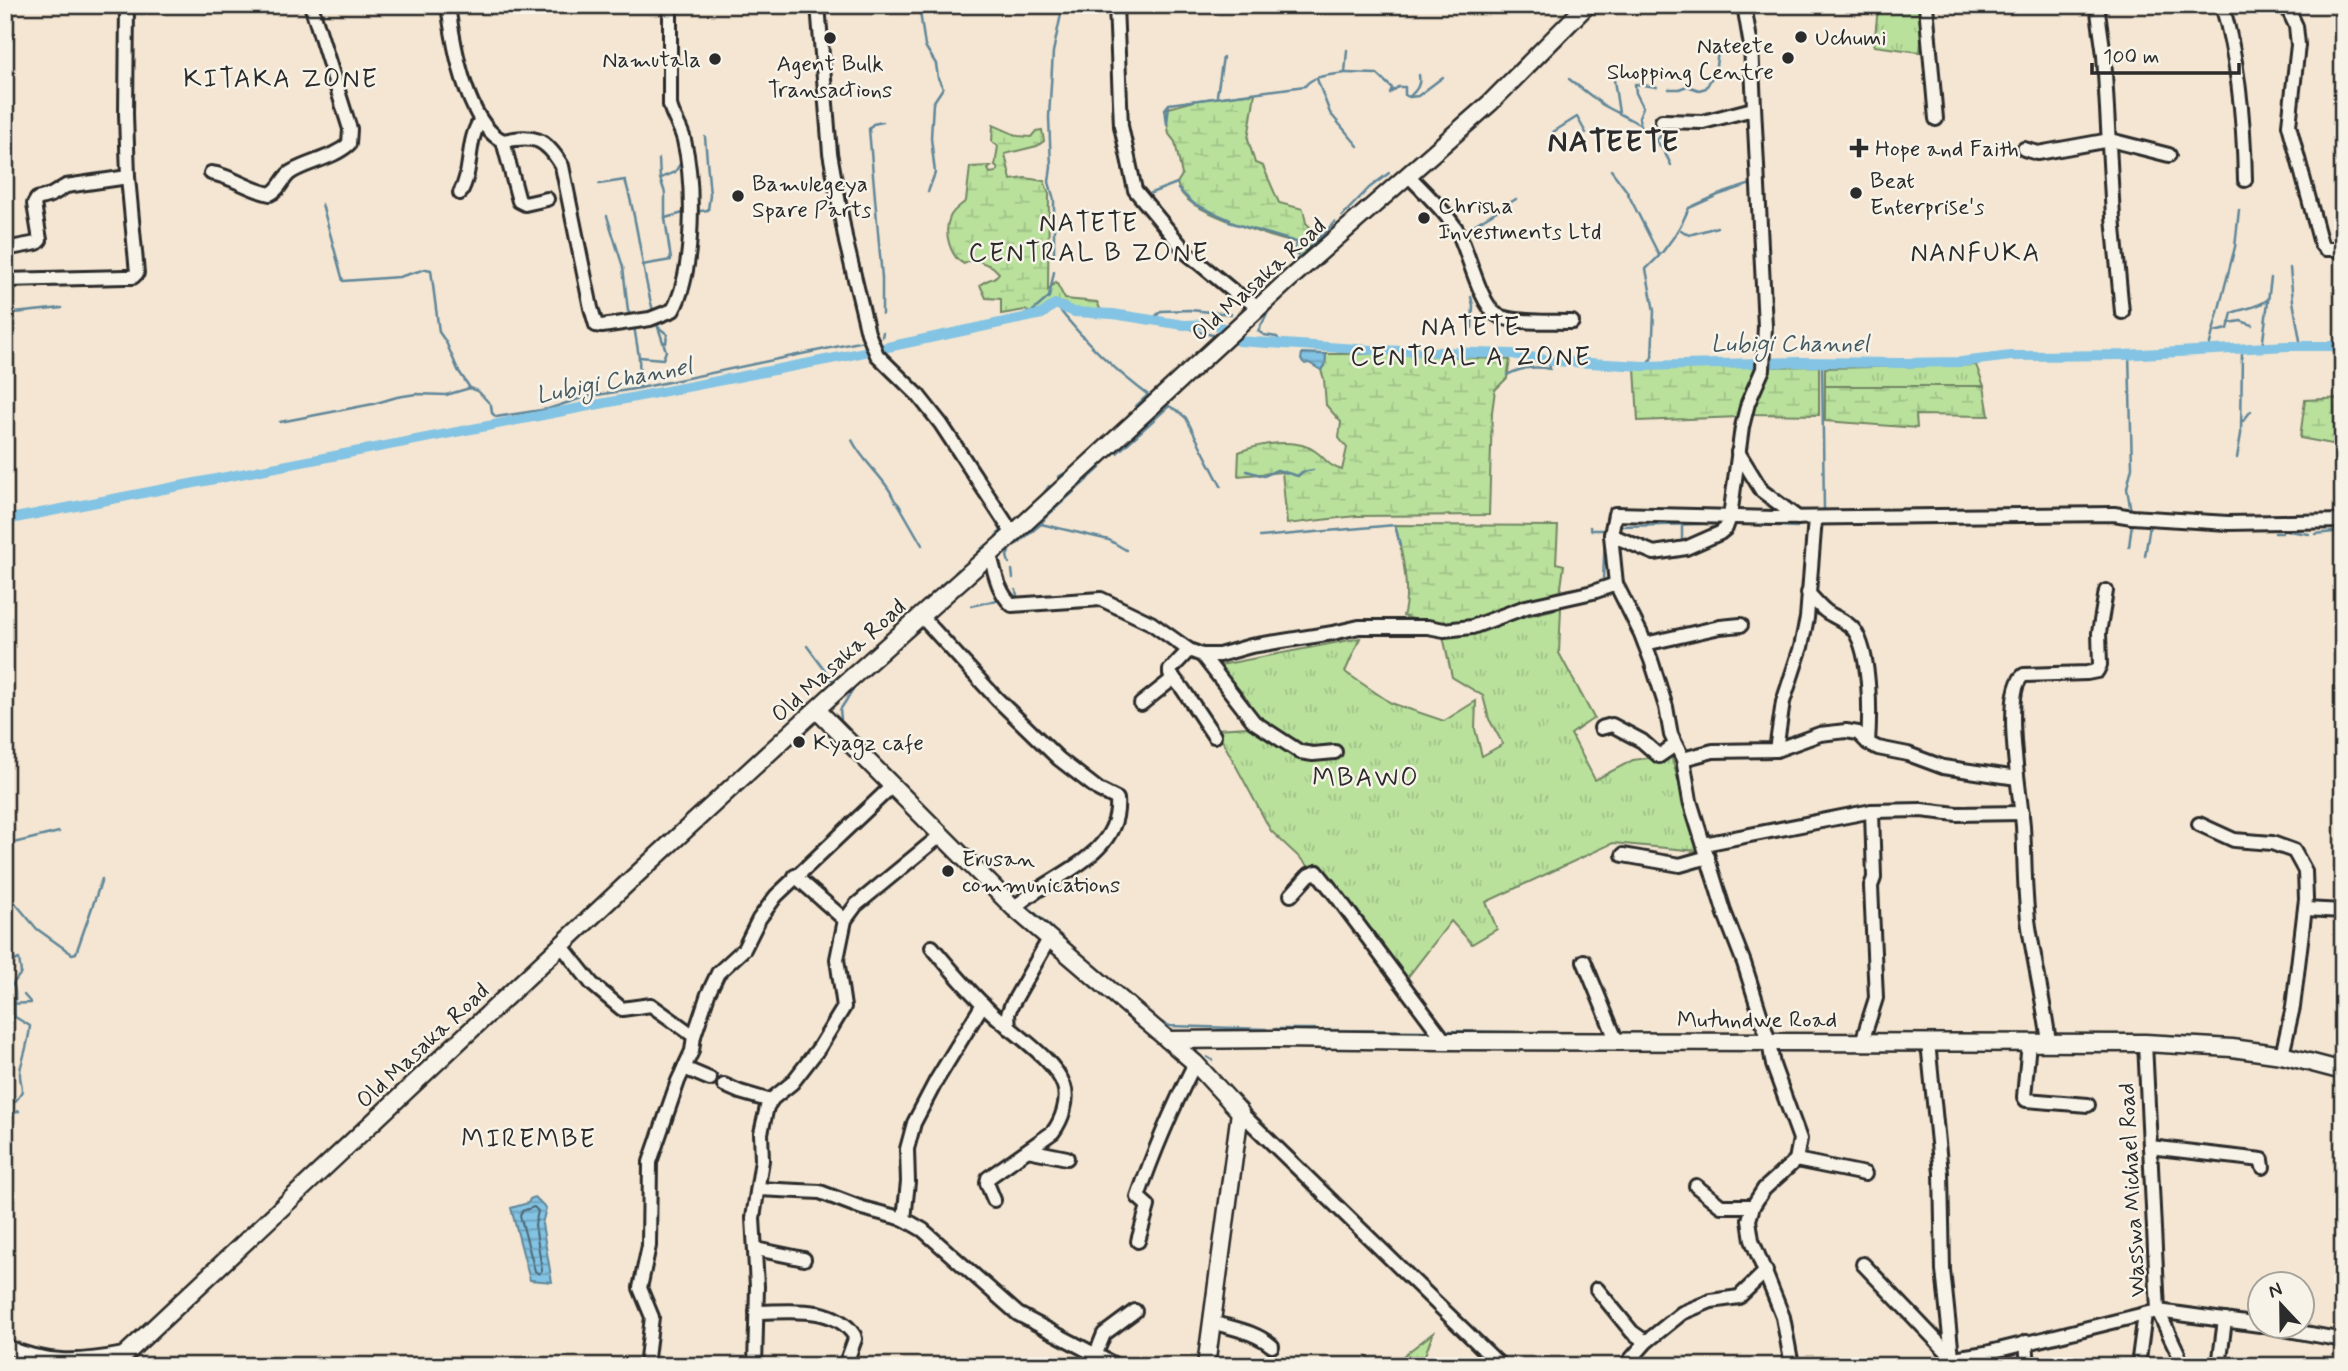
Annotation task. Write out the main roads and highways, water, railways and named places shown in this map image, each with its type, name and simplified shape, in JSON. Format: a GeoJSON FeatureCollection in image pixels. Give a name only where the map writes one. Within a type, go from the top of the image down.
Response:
{"type":"FeatureCollection","features":[{"type":"Feature","properties":{"kind":"main road","name":"Old Masaka Road"},"geometry":{"type":"LineString","coordinates":[[119,1360],[561,945],[817,710],[1260,307],[1490,103],[1587,5]]}},
{"type":"Feature","properties":{"kind":"main road"},"geometry":{"type":"LineString","coordinates":[[817,710],[1014,908],[1195,1063],[1240,1112],[1206,1366]]}},
{"type":"Feature","properties":{"kind":"main road","name":"Mutundwe Road"},"geometry":{"type":"LineString","coordinates":[[1168,1040],[2145,1043],[2232,1048],[2282,1055],[2343,1070]]}},
{"type":"Feature","properties":{"kind":"water"},"geometry":{"type":"Polygon","coordinates":[[[1302,353],[1326,354],[1325,366],[1321,370],[1309,363],[1305,364],[1301,360],[1302,353]]]}},
{"type":"Feature","properties":{"kind":"water"},"geometry":{"type":"Polygon","coordinates":[[[535,1197],[546,1208],[542,1224],[552,1282],[530,1280],[511,1208],[528,1203],[535,1197]]]}},
{"type":"Feature","properties":{"kind":"waterway"},"geometry":{"type":"LineString","coordinates":[[919,5],[925,46],[936,64],[943,88],[933,103],[931,138],[935,173],[928,192]]}},
{"type":"Feature","properties":{"kind":"waterway"},"geometry":{"type":"LineString","coordinates":[[1054,256],[1054,200],[1049,182],[1049,117],[1053,52],[1063,5]]}},
{"type":"Feature","properties":{"kind":"waterway"},"geometry":{"type":"LineString","coordinates":[[1169,104],[1167,124],[1165,109],[1169,104],[1305,86],[1318,78],[1345,73],[1347,50]]}},
{"type":"Feature","properties":{"kind":"waterway"},"geometry":{"type":"LineString","coordinates":[[1669,89],[1687,86],[1699,90],[1706,88],[1715,72],[1718,52]]}},
{"type":"Feature","properties":{"kind":"waterway"},"geometry":{"type":"LineString","coordinates":[[1217,95],[1223,57]]}},
{"type":"Feature","properties":{"kind":"waterway"},"geometry":{"type":"LineString","coordinates":[[1346,73],[1377,74],[1392,88],[1390,93],[1398,87],[1405,87],[1405,95],[1409,97],[1417,88],[1419,75]]}},
{"type":"Feature","properties":{"kind":"waterway"},"geometry":{"type":"LineString","coordinates":[[1410,97],[1418,96],[1443,77]]}},
{"type":"Feature","properties":{"kind":"waterway"},"geometry":{"type":"LineString","coordinates":[[1317,79],[1330,113],[1358,146]]}},
{"type":"Feature","properties":{"kind":"waterway"},"geometry":{"type":"LineString","coordinates":[[1569,79],[1603,105],[1639,124]]}},
{"type":"Feature","properties":{"kind":"waterway"},"geometry":{"type":"LineString","coordinates":[[1614,80],[1619,113]]}},
{"type":"Feature","properties":{"kind":"waterway"},"geometry":{"type":"LineString","coordinates":[[1657,87],[1635,84],[1643,107],[1639,117],[1641,131],[1656,140],[1671,165]]}},
{"type":"Feature","properties":{"kind":"waterway"},"geometry":{"type":"LineString","coordinates":[[1559,144],[1553,132],[1577,117],[1586,133]]}},
{"type":"Feature","properties":{"kind":"waterway"},"geometry":{"type":"LineString","coordinates":[[882,314],[882,278],[869,129],[873,124],[883,122]]}},
{"type":"Feature","properties":{"kind":"waterway"},"geometry":{"type":"LineString","coordinates":[[1656,140],[1664,133],[1666,126]]}},
{"type":"Feature","properties":{"kind":"waterway"},"geometry":{"type":"LineString","coordinates":[[694,212],[708,210],[710,195],[705,137]]}},
{"type":"Feature","properties":{"kind":"waterway"},"geometry":{"type":"LineString","coordinates":[[642,265],[671,260],[659,159]]}},
{"type":"Feature","properties":{"kind":"waterway"},"geometry":{"type":"LineString","coordinates":[[661,178],[675,172],[682,161]]}},
{"type":"Feature","properties":{"kind":"waterway"},"geometry":{"type":"LineString","coordinates":[[1611,170],[1626,190],[1659,255]]}},
{"type":"Feature","properties":{"kind":"waterway"},"geometry":{"type":"LineString","coordinates":[[1342,216],[1369,188],[1389,173]]}},
{"type":"Feature","properties":{"kind":"waterway"},"geometry":{"type":"LineString","coordinates":[[599,184],[625,180],[654,314]]}},
{"type":"Feature","properties":{"kind":"waterway"},"geometry":{"type":"LineString","coordinates":[[1151,193],[1177,183]]}},
{"type":"Feature","properties":{"kind":"waterway"},"geometry":{"type":"LineString","coordinates":[[1644,366],[1652,358],[1654,311],[1646,269],[1671,241],[1689,208],[1754,183]]}},
{"type":"Feature","properties":{"kind":"waterway"},"geometry":{"type":"LineString","coordinates":[[1178,189],[1194,204],[1230,220],[1229,222],[1296,242],[1294,253],[1300,257]]}},
{"type":"Feature","properties":{"kind":"waterway"},"geometry":{"type":"LineString","coordinates":[[1469,228],[1516,199]]}},
{"type":"Feature","properties":{"kind":"waterway"},"geometry":{"type":"LineString","coordinates":[[322,204],[343,281],[399,277],[431,270],[439,332],[470,388]]}},
{"type":"Feature","properties":{"kind":"waterway"},"geometry":{"type":"LineString","coordinates":[[2208,351],[2235,247],[2239,210]]}},
{"type":"Feature","properties":{"kind":"waterway"},"geometry":{"type":"LineString","coordinates":[[665,218],[687,212]]}},
{"type":"Feature","properties":{"kind":"waterway"},"geometry":{"type":"LineString","coordinates":[[607,216],[623,267],[628,311],[632,317]]}},
{"type":"Feature","properties":{"kind":"waterway"},"geometry":{"type":"LineString","coordinates":[[1294,263],[1335,222]]}},
{"type":"Feature","properties":{"kind":"waterway"},"geometry":{"type":"LineString","coordinates":[[1681,230],[1689,235],[1717,227]]}},
{"type":"Feature","properties":{"kind":"waterway"},"geometry":{"type":"LineString","coordinates":[[2290,268],[2301,346]]}},
{"type":"Feature","properties":{"kind":"waterway"},"geometry":{"type":"LineString","coordinates":[[1027,316],[1049,297],[1054,272]]}},
{"type":"Feature","properties":{"kind":"waterway"},"geometry":{"type":"LineString","coordinates":[[2262,348],[2271,278]]}},
{"type":"Feature","properties":{"kind":"waterway"},"geometry":{"type":"LineString","coordinates":[[1471,297],[1472,328]]}},
{"type":"Feature","properties":{"kind":"waterway"},"geometry":{"type":"LineString","coordinates":[[2213,332],[2228,329],[2232,313],[2267,300]]}},
{"type":"Feature","properties":{"kind":"waterway"},"geometry":{"type":"LineString","coordinates":[[1055,304],[1100,354],[1151,397]]}},
{"type":"Feature","properties":{"kind":"waterway","name":"Lubigi Channel"},"geometry":{"type":"LineString","coordinates":[[5,520],[841,357],[1042,314],[1055,304],[1074,312],[1113,314],[1184,325],[1215,324],[1226,330]]}},
{"type":"Feature","properties":{"kind":"waterway"},"geometry":{"type":"LineString","coordinates":[[1272,305],[1258,331],[1277,337],[1281,343]]}},
{"type":"Feature","properties":{"kind":"waterway"},"geometry":{"type":"LineString","coordinates":[[5,314],[62,308]]}},
{"type":"Feature","properties":{"kind":"waterway"},"geometry":{"type":"LineString","coordinates":[[1153,319],[1161,311],[1190,310],[1231,314]]}},
{"type":"Feature","properties":{"kind":"waterway"},"geometry":{"type":"LineString","coordinates":[[639,357],[663,359],[666,351],[656,321]]}},
{"type":"Feature","properties":{"kind":"waterway"},"geometry":{"type":"LineString","coordinates":[[2229,323],[2241,321],[2252,325]]}},
{"type":"Feature","properties":{"kind":"waterway"},"geometry":{"type":"LineString","coordinates":[[1184,325],[1195,331],[1217,336]]}},
{"type":"Feature","properties":{"kind":"waterway"},"geometry":{"type":"LineString","coordinates":[[634,326],[640,388]]}},
{"type":"Feature","properties":{"kind":"waterway"},"geometry":{"type":"LineString","coordinates":[[658,327],[667,334],[666,343],[663,342]]}},
{"type":"Feature","properties":{"kind":"waterway"},"geometry":{"type":"LineString","coordinates":[[882,337],[883,332]]}},
{"type":"Feature","properties":{"kind":"waterway"},"geometry":{"type":"LineString","coordinates":[[280,422],[397,397],[416,394],[446,395],[470,388],[478,391],[491,405],[492,413],[496,417],[548,409],[585,397],[864,341]]}},
{"type":"Feature","properties":{"kind":"waterway","name":"Lubigi Channel"},"geometry":{"type":"LineString","coordinates":[[1238,341],[1372,350],[1512,354],[1553,361],[1644,366],[1961,362],[2011,356],[2123,355],[2287,346],[2343,346]]}},
{"type":"Feature","properties":{"kind":"waterway"},"geometry":{"type":"LineString","coordinates":[[2237,458],[2241,434],[2242,350]]}},
{"type":"Feature","properties":{"kind":"waterway"},"geometry":{"type":"LineString","coordinates":[[2129,354],[2132,467],[2127,488],[2131,512]]}},
{"type":"Feature","properties":{"kind":"waterway"},"geometry":{"type":"LineString","coordinates":[[1507,375],[1528,368],[1550,369],[1549,361]]}},
{"type":"Feature","properties":{"kind":"waterway"},"geometry":{"type":"LineString","coordinates":[[1822,363],[1824,510]]}},
{"type":"Feature","properties":{"kind":"waterway"},"geometry":{"type":"LineString","coordinates":[[1135,407],[1148,395]]}},
{"type":"Feature","properties":{"kind":"waterway"},"geometry":{"type":"LineString","coordinates":[[1117,453],[1169,406],[1186,418],[1221,486]]}},
{"type":"Feature","properties":{"kind":"waterway"},"geometry":{"type":"LineString","coordinates":[[2243,421],[2251,411]]}},
{"type":"Feature","properties":{"kind":"waterway"},"geometry":{"type":"LineString","coordinates":[[852,440],[890,491],[922,545]]}},
{"type":"Feature","properties":{"kind":"waterway"},"geometry":{"type":"LineString","coordinates":[[1058,477],[1075,467]]}},
{"type":"Feature","properties":{"kind":"waterway"},"geometry":{"type":"LineString","coordinates":[[1041,524],[1101,467]]}},
{"type":"Feature","properties":{"kind":"waterway"},"geometry":{"type":"LineString","coordinates":[[1247,471],[1264,476],[1277,470],[1298,476],[1302,472],[1313,470]]}},
{"type":"Feature","properties":{"kind":"waterway"},"geometry":{"type":"LineString","coordinates":[[1039,500],[1049,486]]}},
{"type":"Feature","properties":{"kind":"waterway"},"geometry":{"type":"LineString","coordinates":[[2129,547],[2132,523]]}},
{"type":"Feature","properties":{"kind":"waterway"},"geometry":{"type":"LineString","coordinates":[[1017,544],[1041,524],[1109,540],[1126,550]]}},
{"type":"Feature","properties":{"kind":"waterway"},"geometry":{"type":"LineString","coordinates":[[1617,532],[1622,526],[1700,524]]}},
{"type":"Feature","properties":{"kind":"waterway"},"geometry":{"type":"LineString","coordinates":[[1709,524],[1723,524]]}},
{"type":"Feature","properties":{"kind":"waterway"},"geometry":{"type":"LineString","coordinates":[[1733,524],[1797,527]]}},
{"type":"Feature","properties":{"kind":"waterway"},"geometry":{"type":"LineString","coordinates":[[2139,524],[2149,525]]}},
{"type":"Feature","properties":{"kind":"waterway"},"geometry":{"type":"LineString","coordinates":[[1260,537],[1395,525],[1400,545]]}},
{"type":"Feature","properties":{"kind":"waterway"},"geometry":{"type":"LineString","coordinates":[[1682,525],[1682,543]]}},
{"type":"Feature","properties":{"kind":"waterway"},"geometry":{"type":"LineString","coordinates":[[2145,556],[2150,525]]}},
{"type":"Feature","properties":{"kind":"waterway"},"geometry":{"type":"LineString","coordinates":[[1590,527],[1591,530],[1603,530],[1605,533],[1603,581]]}},
{"type":"Feature","properties":{"kind":"waterway"},"geometry":{"type":"LineString","coordinates":[[2260,529],[2268,529]]}},
{"type":"Feature","properties":{"kind":"waterway"},"geometry":{"type":"LineString","coordinates":[[996,536],[1002,530]]}},
{"type":"Feature","properties":{"kind":"waterway"},"geometry":{"type":"LineString","coordinates":[[2288,531],[2309,534]]}},
{"type":"Feature","properties":{"kind":"waterway"},"geometry":{"type":"LineString","coordinates":[[2315,534],[2334,532]]}},
{"type":"Feature","properties":{"kind":"waterway"},"geometry":{"type":"LineString","coordinates":[[2275,533],[2282,533]]}},
{"type":"Feature","properties":{"kind":"waterway"},"geometry":{"type":"LineString","coordinates":[[971,560],[984,546]]}},
{"type":"Feature","properties":{"kind":"waterway"},"geometry":{"type":"LineString","coordinates":[[1009,552],[1009,563]]}},
{"type":"Feature","properties":{"kind":"waterway"},"geometry":{"type":"LineString","coordinates":[[955,573],[961,567]]}},
{"type":"Feature","properties":{"kind":"waterway"},"geometry":{"type":"LineString","coordinates":[[1012,570],[1013,578]]}},
{"type":"Feature","properties":{"kind":"waterway"},"geometry":{"type":"LineString","coordinates":[[940,586],[947,580]]}},
{"type":"Feature","properties":{"kind":"waterway"},"geometry":{"type":"LineString","coordinates":[[1016,590],[1017,596]]}},
{"type":"Feature","properties":{"kind":"waterway"},"geometry":{"type":"LineString","coordinates":[[915,611],[931,595]]}},
{"type":"Feature","properties":{"kind":"waterway"},"geometry":{"type":"LineString","coordinates":[[971,606],[997,600]]}},
{"type":"Feature","properties":{"kind":"waterway"},"geometry":{"type":"LineString","coordinates":[[874,646],[905,618]]}},
{"type":"Feature","properties":{"kind":"waterway"},"geometry":{"type":"LineString","coordinates":[[911,636],[919,628]]}},
{"type":"Feature","properties":{"kind":"waterway"},"geometry":{"type":"LineString","coordinates":[[896,649],[903,642]]}},
{"type":"Feature","properties":{"kind":"waterway"},"geometry":{"type":"LineString","coordinates":[[807,646],[833,681],[867,653]]}},
{"type":"Feature","properties":{"kind":"waterway"},"geometry":{"type":"LineString","coordinates":[[880,664],[887,657]]}},
{"type":"Feature","properties":{"kind":"waterway"},"geometry":{"type":"LineString","coordinates":[[863,679],[873,671]]}},
{"type":"Feature","properties":{"kind":"waterway"},"geometry":{"type":"LineString","coordinates":[[841,719],[840,710],[856,685]]}},
{"type":"Feature","properties":{"kind":"waterway"},"geometry":{"type":"LineString","coordinates":[[5,845],[59,832]]}},
{"type":"Feature","properties":{"kind":"waterway"},"geometry":{"type":"LineString","coordinates":[[5,891],[37,929],[72,954],[76,953],[102,879]]}},
{"type":"Feature","properties":{"kind":"waterway"},"geometry":{"type":"LineString","coordinates":[[999,880],[1005,886]]}},
{"type":"Feature","properties":{"kind":"waterway"},"geometry":{"type":"LineString","coordinates":[[1026,905],[1052,928]]}},
{"type":"Feature","properties":{"kind":"waterway"},"geometry":{"type":"LineString","coordinates":[[1059,934],[1082,956]]}},
{"type":"Feature","properties":{"kind":"waterway"},"geometry":{"type":"LineString","coordinates":[[1057,955],[1070,967]]}},
{"type":"Feature","properties":{"kind":"waterway"},"geometry":{"type":"LineString","coordinates":[[5,978],[12,962],[19,959],[21,973],[5,994]]}},
{"type":"Feature","properties":{"kind":"waterway"},"geometry":{"type":"LineString","coordinates":[[1078,973],[1094,989]]}},
{"type":"Feature","properties":{"kind":"waterway"},"geometry":{"type":"LineString","coordinates":[[5,1110],[22,1092],[20,1073],[30,1026],[15,1017],[13,983]]}},
{"type":"Feature","properties":{"kind":"waterway"},"geometry":{"type":"LineString","coordinates":[[5,1004],[31,1003],[24,995]]}},
{"type":"Feature","properties":{"kind":"waterway"},"geometry":{"type":"LineString","coordinates":[[1102,995],[1141,1029]]}},
{"type":"Feature","properties":{"kind":"waterway"},"geometry":{"type":"LineString","coordinates":[[1146,1011],[1155,1018]]}},
{"type":"Feature","properties":{"kind":"waterway"},"geometry":{"type":"LineString","coordinates":[[5,1020],[15,1017]]}},
{"type":"Feature","properties":{"kind":"waterway"},"geometry":{"type":"LineString","coordinates":[[1163,1023],[1170,1026],[1266,1029]]}},
{"type":"Feature","properties":{"kind":"waterway"},"geometry":{"type":"LineString","coordinates":[[1275,1029],[1315,1029]]}},
{"type":"Feature","properties":{"kind":"waterway"},"geometry":{"type":"LineString","coordinates":[[1323,1030],[1433,1031]]}},
{"type":"Feature","properties":{"kind":"waterway"},"geometry":{"type":"LineString","coordinates":[[1445,1031],[1515,1032]]}},
{"type":"Feature","properties":{"kind":"waterway"},"geometry":{"type":"LineString","coordinates":[[1152,1037],[1157,1041]]}},
{"type":"Feature","properties":{"kind":"waterway"},"geometry":{"type":"LineString","coordinates":[[1278,1047],[1289,1047]]}},
{"type":"Feature","properties":{"kind":"waterway"},"geometry":{"type":"LineString","coordinates":[[1315,1047],[1326,1050],[1331,1047]]}},
{"type":"Feature","properties":{"kind":"waterway"},"geometry":{"type":"LineString","coordinates":[[1506,1049],[1537,1049]]}},
{"type":"Feature","properties":{"kind":"waterway"},"geometry":{"type":"LineString","coordinates":[[1207,1057],[1212,1060]]}},
{"type":"Feature","properties":{"kind":"waterway"},"geometry":{"type":"LineString","coordinates":[[5,1095],[8,1089]]}},
{"type":"Feature","properties":{"kind":"waterway"},"geometry":{"type":"LineString","coordinates":[[5,1117],[19,1111]]}},
{"type":"Feature","properties":{"kind":"place","name":"Uchumi"},"geometry":{"type":"Point","coordinates":[1801,37]}},
{"type":"Feature","properties":{"kind":"place","name":"Agent Bulk Transactions"},"geometry":{"type":"Point","coordinates":[830,38]}},
{"type":"Feature","properties":{"kind":"place","name":"Nateete Shopping Centre"},"geometry":{"type":"Point","coordinates":[1788,58]}},
{"type":"Feature","properties":{"kind":"place","name":"Namutala"},"geometry":{"type":"Point","coordinates":[715,59]}},
{"type":"Feature","properties":{"kind":"place","name":"Hope and Faith"},"geometry":{"type":"Point","coordinates":[1859,148]}},
{"type":"Feature","properties":{"kind":"place","name":"Beat Enterprise's"},"geometry":{"type":"Point","coordinates":[1856,193]}},
{"type":"Feature","properties":{"kind":"place","name":"Bamulegeya Spare Parts"},"geometry":{"type":"Point","coordinates":[738,196]}},
{"type":"Feature","properties":{"kind":"place","name":"Chrisha Investments Ltd"},"geometry":{"type":"Point","coordinates":[1424,218]}},
{"type":"Feature","properties":{"kind":"place","name":"Kyagz cafe"},"geometry":{"type":"Point","coordinates":[799,742]}},
{"type":"Feature","properties":{"kind":"place","name":"Erusan communications"},"geometry":{"type":"Point","coordinates":[948,871]}},
{"type":"Feature","properties":{"kind":"district","name":"KITAKA ZONE"},"geometry":{"type":"Point","coordinates":[281,78]}},
{"type":"Feature","properties":{"kind":"district","name":"NATEETE"},"geometry":{"type":"Point","coordinates":[1614,141]}},
{"type":"Feature","properties":{"kind":"district","name":"NATETE CENTRAL B ZONE"},"geometry":{"type":"Point","coordinates":[1089,237]}},
{"type":"Feature","properties":{"kind":"district","name":"NANFUKA"},"geometry":{"type":"Point","coordinates":[1976,252]}},
{"type":"Feature","properties":{"kind":"district","name":"NATETE CENTRAL A ZONE"},"geometry":{"type":"Point","coordinates":[1471,341]}},
{"type":"Feature","properties":{"kind":"district","name":"MBAWO"},"geometry":{"type":"Point","coordinates":[1366,777]}},
{"type":"Feature","properties":{"kind":"district","name":"MIREMBE"},"geometry":{"type":"Point","coordinates":[529,1138]}}]}
